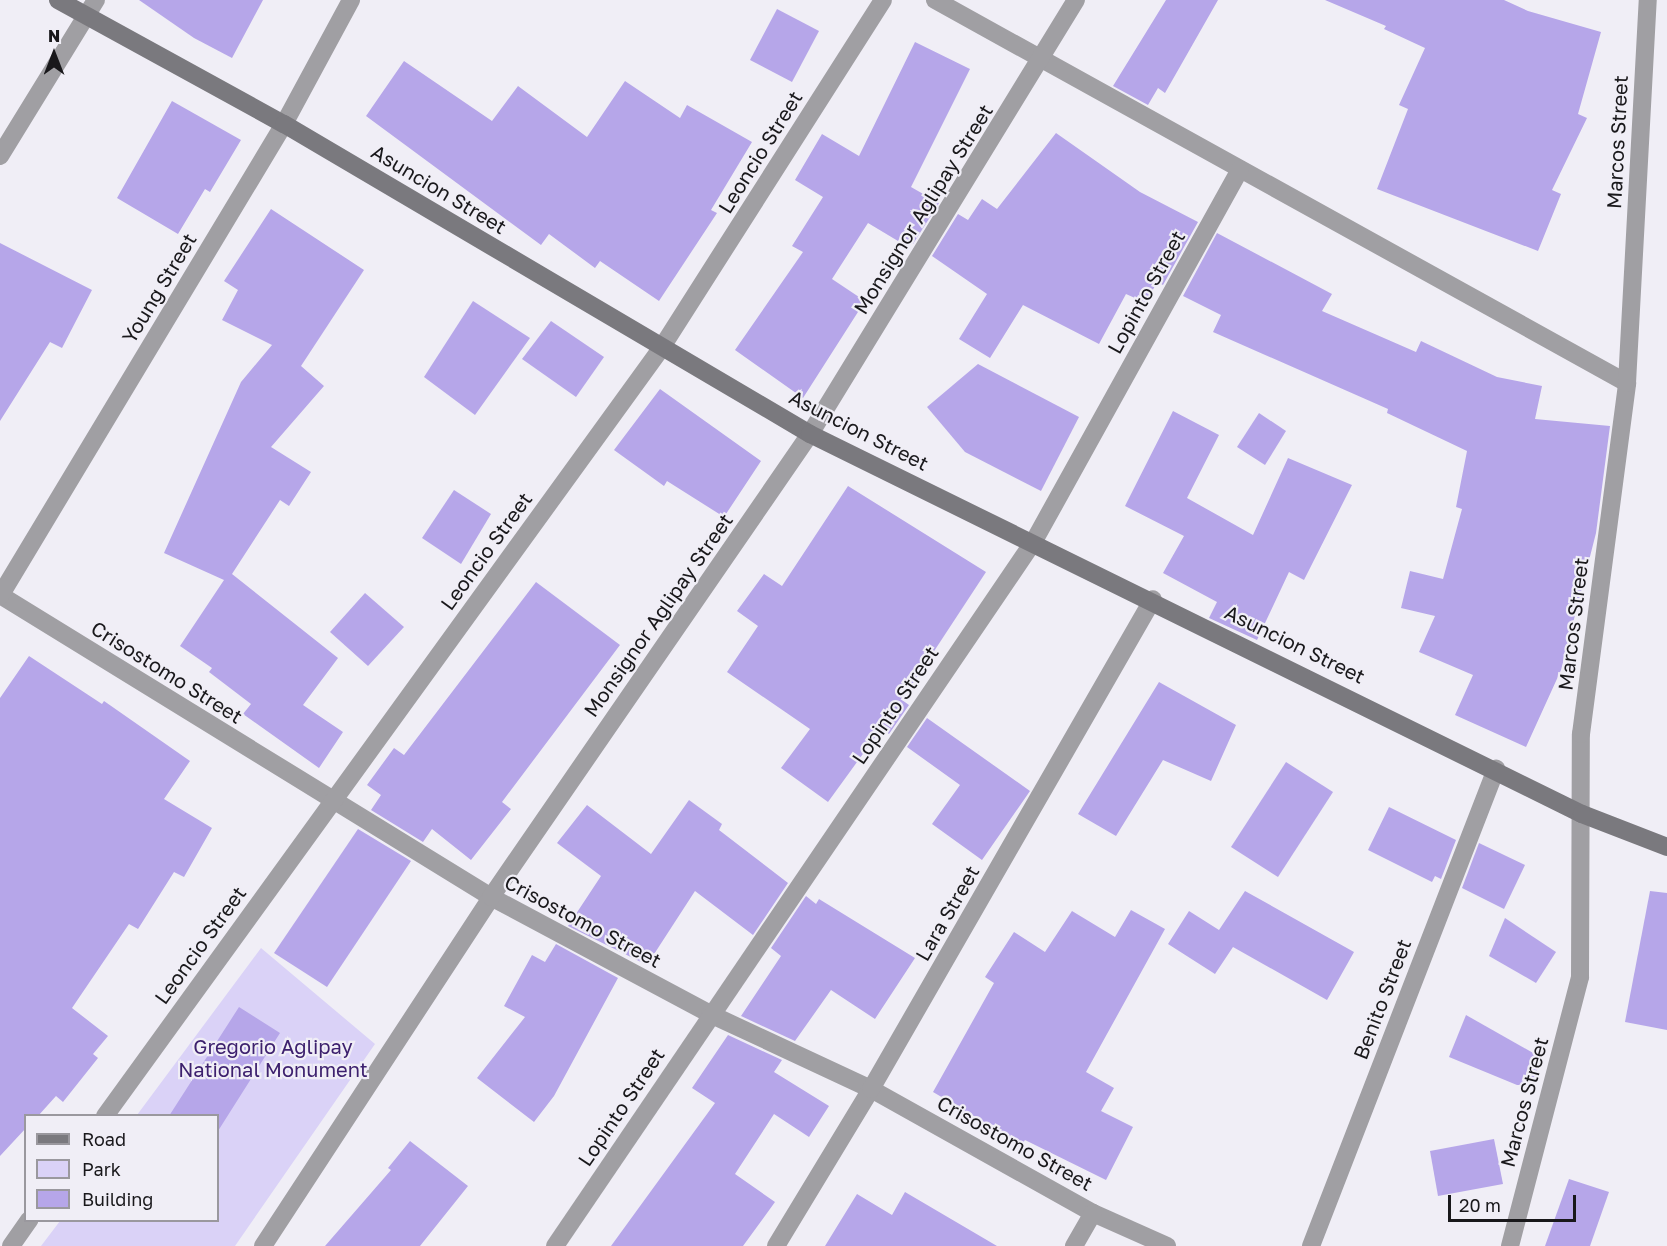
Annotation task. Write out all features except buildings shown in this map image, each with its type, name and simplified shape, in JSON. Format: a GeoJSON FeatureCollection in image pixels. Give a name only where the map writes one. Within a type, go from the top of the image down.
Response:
{"type":"FeatureCollection","features":[{"type":"Feature","properties":{"kind":"street","name":"Asuncion Street"},"geometry":{"type":"LineString","coordinates":[[58,0],[92,8],[810,434],[1153,599],[1582,814],[1667,847]]}},
{"type":"Feature","properties":{"kind":"street","name":"Young Street"},"geometry":{"type":"LineString","coordinates":[[0,595],[284,124],[351,0]]}},
{"type":"Feature","properties":{"kind":"street","name":"Leoncio Street"},"geometry":{"type":"LineString","coordinates":[[106,1114],[662,347],[883,0]]}},
{"type":"Feature","properties":{"kind":"street"},"geometry":{"type":"LineString","coordinates":[[935,0],[1627,383]]}},
{"type":"Feature","properties":{"kind":"street","name":"Monsignor Aglipay Street"},"geometry":{"type":"LineString","coordinates":[[263,1246],[491,897],[810,434],[1042,59],[1076,0]]}},
{"type":"Feature","properties":{"kind":"street","name":"Marcos Street"},"geometry":{"type":"LineString","coordinates":[[1510,1246],[1580,977],[1581,734],[1627,383],[1648,0]]}},
{"type":"Feature","properties":{"kind":"street"},"geometry":{"type":"LineString","coordinates":[[0,156],[92,8]]}},
{"type":"Feature","properties":{"kind":"street","name":"Lopinto Street"},"geometry":{"type":"LineString","coordinates":[[555,1246],[710,1014],[1034,541],[1240,169]]}},
{"type":"Feature","properties":{"kind":"street","name":"Crisostomo Street"},"geometry":{"type":"LineString","coordinates":[[0,595],[491,897],[710,1014],[871,1089],[1093,1213],[1167,1246]]}},
{"type":"Feature","properties":{"kind":"street","name":"Lara Street"},"geometry":{"type":"LineString","coordinates":[[776,1246],[871,1089],[1153,599]]}},
{"type":"Feature","properties":{"kind":"street","name":"Benito Street"},"geometry":{"type":"LineString","coordinates":[[1311,1246],[1496,769]]}},
{"type":"Feature","properties":{"kind":"street"},"geometry":{"type":"LineString","coordinates":[[1074,1246],[1093,1213]]}},
{"type":"Feature","properties":{"kind":"street"},"geometry":{"type":"LineString","coordinates":[[11,1246],[28,1222]]}},
{"type":"Feature","properties":{"kind":"green space","name":"Gregorio Aglipay National Monument"},"geometry":{"type":"Polygon","coordinates":[[[261,948],[375,1044],[235,1246],[41,1246],[59,1222],[219,1222],[219,1114],[138,1114],[261,948]]]}}]}
